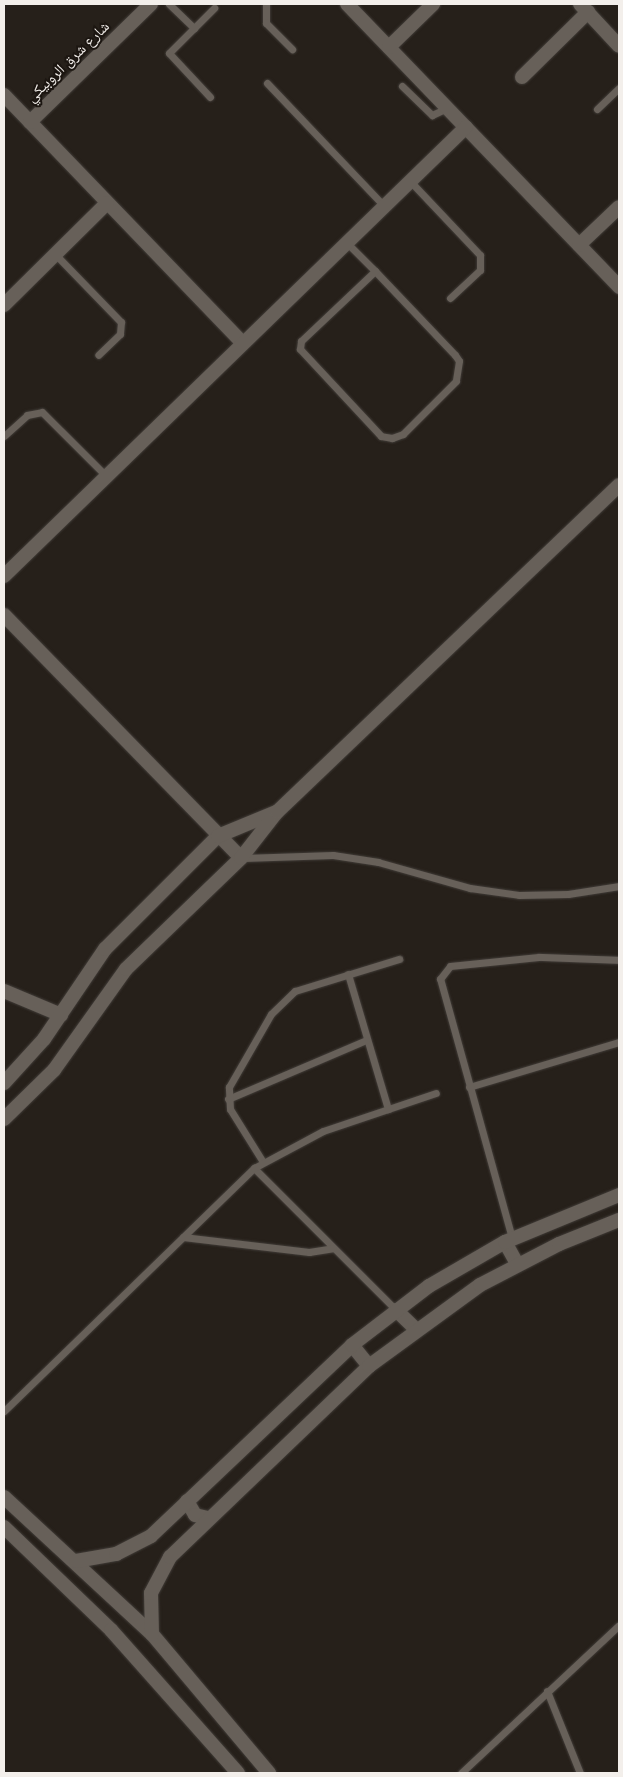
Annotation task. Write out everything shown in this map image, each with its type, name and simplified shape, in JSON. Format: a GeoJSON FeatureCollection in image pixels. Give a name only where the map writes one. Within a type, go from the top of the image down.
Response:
{"type":"FeatureCollection","features":[{"type":"Feature","properties":{"kind":"street","name":"شارع شرق الروبيكي"},"geometry":{"type":"LineString","coordinates":[[30,122],[151,4]]}},
{"type":"Feature","properties":{"kind":"street"},"geometry":{"type":"LineString","coordinates":[[347,4],[619,287]]}},
{"type":"Feature","properties":{"kind":"street"},"geometry":{"type":"LineString","coordinates":[[389,47],[433,4]]}},
{"type":"Feature","properties":{"kind":"street"},"geometry":{"type":"LineString","coordinates":[[522,77],[582,6],[619,46]]}},
{"type":"Feature","properties":{"kind":"street"},"geometry":{"type":"LineString","coordinates":[[4,95],[243,343]]}},
{"type":"Feature","properties":{"kind":"street"},"geometry":{"type":"LineString","coordinates":[[4,576],[466,127]]}},
{"type":"Feature","properties":{"kind":"street"},"geometry":{"type":"LineString","coordinates":[[4,305],[107,203]]}},
{"type":"Feature","properties":{"kind":"street"},"geometry":{"type":"LineString","coordinates":[[579,245],[619,207]]}},
{"type":"Feature","properties":{"kind":"street"},"geometry":{"type":"LineString","coordinates":[[4,1119],[54,1070],[126,969],[241,858],[277,812],[619,485]]}},
{"type":"Feature","properties":{"kind":"street"},"geometry":{"type":"LineString","coordinates":[[4,615],[241,858]]}},
{"type":"Feature","properties":{"kind":"street"},"geometry":{"type":"LineString","coordinates":[[4,1083],[61,1014],[105,949],[218,836],[277,812]]}},
{"type":"Feature","properties":{"kind":"street"},"geometry":{"type":"LineString","coordinates":[[4,991],[61,1014]]}},
{"type":"Feature","properties":{"kind":"street"},"geometry":{"type":"LineString","coordinates":[[76,1561],[134,1546],[187,1501],[352,1345],[396,1310],[508,1240],[619,1194]]}},
{"type":"Feature","properties":{"kind":"street"},"geometry":{"type":"LineString","coordinates":[[152,1634],[151,1593],[158,1574],[207,1518],[369,1366],[416,1329],[517,1264],[619,1220]]}},
{"type":"Feature","properties":{"kind":"street"},"geometry":{"type":"LineString","coordinates":[[508,1240],[517,1264]]}},
{"type":"Feature","properties":{"kind":"street"},"geometry":{"type":"LineString","coordinates":[[396,1310],[416,1329]]}},
{"type":"Feature","properties":{"kind":"street"},"geometry":{"type":"LineString","coordinates":[[352,1345],[369,1366]]}},
{"type":"Feature","properties":{"kind":"street"},"geometry":{"type":"LineString","coordinates":[[4,1497],[76,1561],[152,1634],[269,1773]]}},
{"type":"Feature","properties":{"kind":"street"},"geometry":{"type":"LineString","coordinates":[[187,1501],[195,1516],[207,1518]]}},
{"type":"Feature","properties":{"kind":"street"},"geometry":{"type":"LineString","coordinates":[[4,1527],[110,1630],[238,1773]]}},
{"type":"Feature","properties":{"kind":"lane"},"geometry":{"type":"LineString","coordinates":[[169,4],[194,28]]}},
{"type":"Feature","properties":{"kind":"lane"},"geometry":{"type":"LineString","coordinates":[[266,4],[266,23],[292,49]]}},
{"type":"Feature","properties":{"kind":"lane"},"geometry":{"type":"LineString","coordinates":[[210,97],[169,56],[214,8]]}},
{"type":"Feature","properties":{"kind":"lane"},"geometry":{"type":"LineString","coordinates":[[267,84],[384,206]]}},
{"type":"Feature","properties":{"kind":"lane"},"geometry":{"type":"LineString","coordinates":[[402,86],[432,116],[447,108]]}},
{"type":"Feature","properties":{"kind":"lane"},"geometry":{"type":"LineString","coordinates":[[597,110],[619,88]]}},
{"type":"Feature","properties":{"kind":"lane"},"geometry":{"type":"LineString","coordinates":[[410,181],[480,256],[480,270],[450,298]]}},
{"type":"Feature","properties":{"kind":"lane"},"geometry":{"type":"LineString","coordinates":[[347,243],[375,271],[455,355],[460,368],[456,381],[403,434],[392,438],[381,436],[300,349],[301,341],[375,271]]}},
{"type":"Feature","properties":{"kind":"lane"},"geometry":{"type":"LineString","coordinates":[[55,254],[121,322],[120,334],[98,355]]}},
{"type":"Feature","properties":{"kind":"lane"},"geometry":{"type":"LineString","coordinates":[[4,436],[27,415],[42,412],[106,476]]}},
{"type":"Feature","properties":{"kind":"lane"},"geometry":{"type":"LineString","coordinates":[[241,858],[333,855],[378,862],[470,888],[519,895],[568,894],[619,886]]}},
{"type":"Feature","properties":{"kind":"lane"},"geometry":{"type":"LineString","coordinates":[[508,1240],[469,1087],[440,988],[443,971],[450,966],[539,957],[619,960]]}},
{"type":"Feature","properties":{"kind":"lane"},"geometry":{"type":"LineString","coordinates":[[263,1162],[228,1099],[232,1076],[281,1002],[295,991],[399,958]]}},
{"type":"Feature","properties":{"kind":"lane"},"geometry":{"type":"LineString","coordinates":[[348,974],[388,1109]]}},
{"type":"Feature","properties":{"kind":"lane"},"geometry":{"type":"LineString","coordinates":[[228,1099],[366,1040]]}},
{"type":"Feature","properties":{"kind":"lane"},"geometry":{"type":"LineString","coordinates":[[469,1087],[619,1042]]}},
{"type":"Feature","properties":{"kind":"lane"},"geometry":{"type":"LineString","coordinates":[[4,1411],[254,1168],[323,1131],[436,1093]]}},
{"type":"Feature","properties":{"kind":"lane"},"geometry":{"type":"LineString","coordinates":[[254,1168],[396,1310]]}},
{"type":"Feature","properties":{"kind":"lane"},"geometry":{"type":"LineString","coordinates":[[183,1237],[309,1252],[333,1248]]}},
{"type":"Feature","properties":{"kind":"lane"},"geometry":{"type":"LineString","coordinates":[[461,1773],[619,1625]]}},
{"type":"Feature","properties":{"kind":"lane"},"geometry":{"type":"LineString","coordinates":[[547,1691],[580,1773]]}}]}
